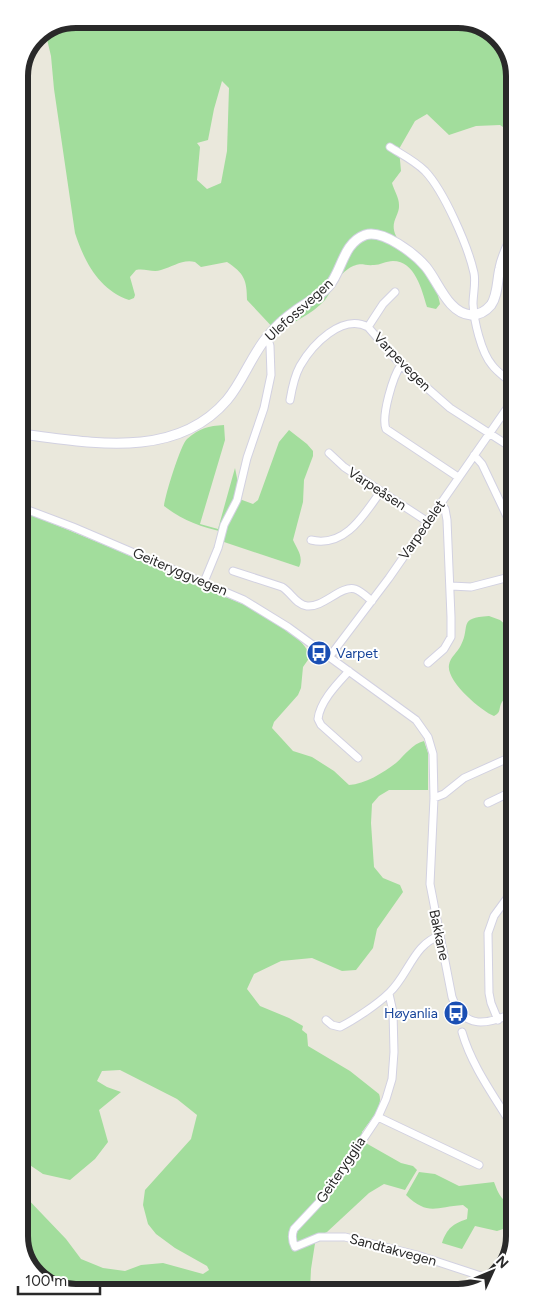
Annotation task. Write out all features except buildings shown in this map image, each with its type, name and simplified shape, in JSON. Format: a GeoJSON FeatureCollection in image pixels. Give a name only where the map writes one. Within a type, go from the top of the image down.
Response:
{"type":"FeatureCollection","features":[{"type":"Feature","properties":{"kind":"street"},"geometry":{"type":"LineString","coordinates":[[390,147],[426,172],[446,204],[462,240],[474,275],[474,315],[488,361],[506,377]]}},
{"type":"Feature","properties":{"kind":"street","name":"Ulefossvegen"},"geometry":{"type":"LineString","coordinates":[[28,435],[98,443],[144,442],[185,431],[206,420],[228,399],[267,336],[287,317],[328,287],[336,276],[350,246],[368,234],[382,236],[412,254],[426,267],[452,305],[462,313],[474,315]]}},
{"type":"Feature","properties":{"kind":"street"},"geometry":{"type":"LineString","coordinates":[[474,315],[483,312],[493,300],[502,258],[506,250]]}},
{"type":"Feature","properties":{"kind":"street"},"geometry":{"type":"LineString","coordinates":[[368,327],[384,304],[396,292]]}},
{"type":"Feature","properties":{"kind":"street","name":"Varpevegen"},"geometry":{"type":"LineString","coordinates":[[290,400],[293,382],[300,366],[315,348],[339,326],[352,323],[361,324],[368,327],[401,365],[452,410],[506,444]]}},
{"type":"Feature","properties":{"kind":"street"},"geometry":{"type":"LineString","coordinates":[[204,582],[218,548],[224,525],[237,500],[247,458],[267,399],[271,367],[270,342],[267,336]]}},
{"type":"Feature","properties":{"kind":"street"},"geometry":{"type":"LineString","coordinates":[[401,365],[396,372],[384,417],[386,428],[458,476]]}},
{"type":"Feature","properties":{"kind":"street","name":"Varpedelet"},"geometry":{"type":"LineString","coordinates":[[330,656],[372,601],[506,409]]}},
{"type":"Feature","properties":{"kind":"street","name":"Varpeåsen"},"geometry":{"type":"LineString","coordinates":[[329,452],[338,463],[428,522]]}},
{"type":"Feature","properties":{"kind":"street"},"geometry":{"type":"LineString","coordinates":[[474,455],[482,464],[506,516]]}},
{"type":"Feature","properties":{"kind":"street"},"geometry":{"type":"LineString","coordinates":[[311,540],[329,541],[345,534],[360,521],[381,491]]}},
{"type":"Feature","properties":{"kind":"street"},"geometry":{"type":"LineString","coordinates":[[428,664],[444,649],[451,637],[447,520],[445,509],[440,503]]}},
{"type":"Feature","properties":{"kind":"street","name":"Geiteryggvegen"},"geometry":{"type":"LineString","coordinates":[[28,510],[204,582],[254,605],[330,656]]}},
{"type":"Feature","properties":{"kind":"street"},"geometry":{"type":"LineString","coordinates":[[234,571],[282,587],[295,600],[306,606],[314,605],[350,589],[357,590],[372,601]]}},
{"type":"Feature","properties":{"kind":"street"},"geometry":{"type":"LineString","coordinates":[[450,586],[470,587],[506,578]]}},
{"type":"Feature","properties":{"kind":"street","name":"Bakkane"},"geometry":{"type":"LineString","coordinates":[[330,656],[412,717],[426,732],[433,754],[434,798],[430,884],[450,989],[457,1007],[465,1016],[475,1022],[485,1023],[506,1016]]}},
{"type":"Feature","properties":{"kind":"street"},"geometry":{"type":"LineString","coordinates":[[350,671],[328,697],[319,712],[318,719],[358,758]]}},
{"type":"Feature","properties":{"kind":"street"},"geometry":{"type":"LineString","coordinates":[[434,798],[444,794],[464,778],[506,759]]}},
{"type":"Feature","properties":{"kind":"street"},"geometry":{"type":"LineString","coordinates":[[488,803],[506,795]]}},
{"type":"Feature","properties":{"kind":"street"},"geometry":{"type":"LineString","coordinates":[[498,1020],[489,993],[488,933],[494,916],[506,900]]}},
{"type":"Feature","properties":{"kind":"street"},"geometry":{"type":"LineString","coordinates":[[326,1020],[332,1025],[340,1027],[389,994],[424,944],[434,937],[440,936]]}},
{"type":"Feature","properties":{"kind":"street","name":"Geiterygglia"},"geometry":{"type":"LineString","coordinates":[[295,1247],[292,1236],[294,1229],[322,1201],[378,1117],[386,1099],[392,1079],[394,1052],[393,1012],[389,994]]}},
{"type":"Feature","properties":{"kind":"street"},"geometry":{"type":"LineString","coordinates":[[462,1032],[468,1050],[481,1075],[506,1116]]}},
{"type":"Feature","properties":{"kind":"street"},"geometry":{"type":"LineString","coordinates":[[378,1117],[479,1165]]}},
{"type":"Feature","properties":{"kind":"street","name":"Sandtakvegen"},"geometry":{"type":"LineString","coordinates":[[295,1247],[319,1237],[345,1237],[417,1255],[483,1277]]}},
{"type":"Feature","properties":{"kind":"green space"},"geometry":{"type":"Polygon","coordinates":[[[66,28],[467,28],[487,37],[499,51],[505,69],[506,129],[500,125],[476,126],[449,135],[427,114],[415,121],[399,149],[401,171],[392,183],[399,205],[394,223],[394,231],[401,245],[433,284],[440,304],[436,309],[427,307],[420,285],[412,271],[401,262],[393,261],[376,265],[359,264],[348,269],[341,275],[320,305],[302,318],[276,331],[247,300],[245,282],[241,274],[227,262],[201,267],[195,262],[190,261],[158,271],[136,270],[130,277],[135,295],[134,298],[129,300],[118,295],[101,282],[94,273],[83,254],[75,233],[51,56],[47,38],[66,28]],[[222,81],[208,140],[197,143],[200,147],[197,180],[207,189],[221,183],[227,151],[229,88],[222,81]]]}},
{"type":"Feature","properties":{"kind":"green space"},"geometry":{"type":"Polygon","coordinates":[[[224,425],[225,440],[200,524],[218,529],[235,468],[238,483],[234,497],[253,504],[258,500],[279,442],[289,430],[313,451],[304,480],[303,502],[293,540],[301,560],[299,567],[224,542],[223,532],[192,522],[164,506],[184,443],[196,432],[204,428],[224,425]]]}},
{"type":"Feature","properties":{"kind":"green space"},"geometry":{"type":"Polygon","coordinates":[[[28,514],[246,605],[295,636],[307,650],[310,657],[303,667],[301,688],[298,695],[274,722],[272,728],[293,751],[312,757],[334,771],[349,785],[361,783],[380,774],[420,742],[424,741],[428,753],[428,790],[389,790],[379,796],[372,804],[371,823],[374,867],[383,878],[400,885],[403,892],[377,929],[373,948],[356,970],[342,971],[312,958],[281,961],[254,974],[247,989],[260,1006],[303,1026],[302,1030],[307,1034],[308,1046],[350,1071],[379,1094],[378,1109],[362,1132],[364,1142],[401,1163],[413,1166],[417,1170],[405,1190],[384,1184],[369,1193],[327,1232],[316,1237],[310,1284],[72,1283],[57,1280],[46,1274],[34,1260],[28,1245],[28,1199],[66,1239],[81,1259],[103,1268],[125,1271],[141,1265],[163,1263],[203,1274],[209,1270],[207,1266],[175,1248],[156,1234],[148,1224],[143,1205],[145,1190],[191,1139],[197,1115],[177,1099],[120,1070],[102,1071],[97,1081],[121,1092],[99,1110],[108,1142],[95,1159],[70,1180],[43,1174],[28,1164],[28,514]]]}},
{"type":"Feature","properties":{"kind":"green space"},"geometry":{"type":"Polygon","coordinates":[[[489,616],[500,620],[506,625],[506,697],[499,711],[494,716],[473,702],[458,687],[450,672],[449,665],[451,659],[461,645],[467,624],[469,621],[489,616]]]}},
{"type":"Feature","properties":{"kind":"green space"},"geometry":{"type":"Polygon","coordinates":[[[419,1172],[435,1174],[459,1186],[494,1182],[497,1191],[506,1202],[506,1228],[497,1231],[475,1226],[462,1249],[442,1243],[451,1227],[467,1219],[468,1209],[463,1205],[426,1208],[420,1206],[406,1195],[419,1172]]]}},
{"type":"Feature","properties":{"kind":"place","name":"Varpet"},"geometry":{"type":"Point","coordinates":[319,653]}},
{"type":"Feature","properties":{"kind":"place","name":"Høyanlia"},"geometry":{"type":"Point","coordinates":[456,1013]}}]}
